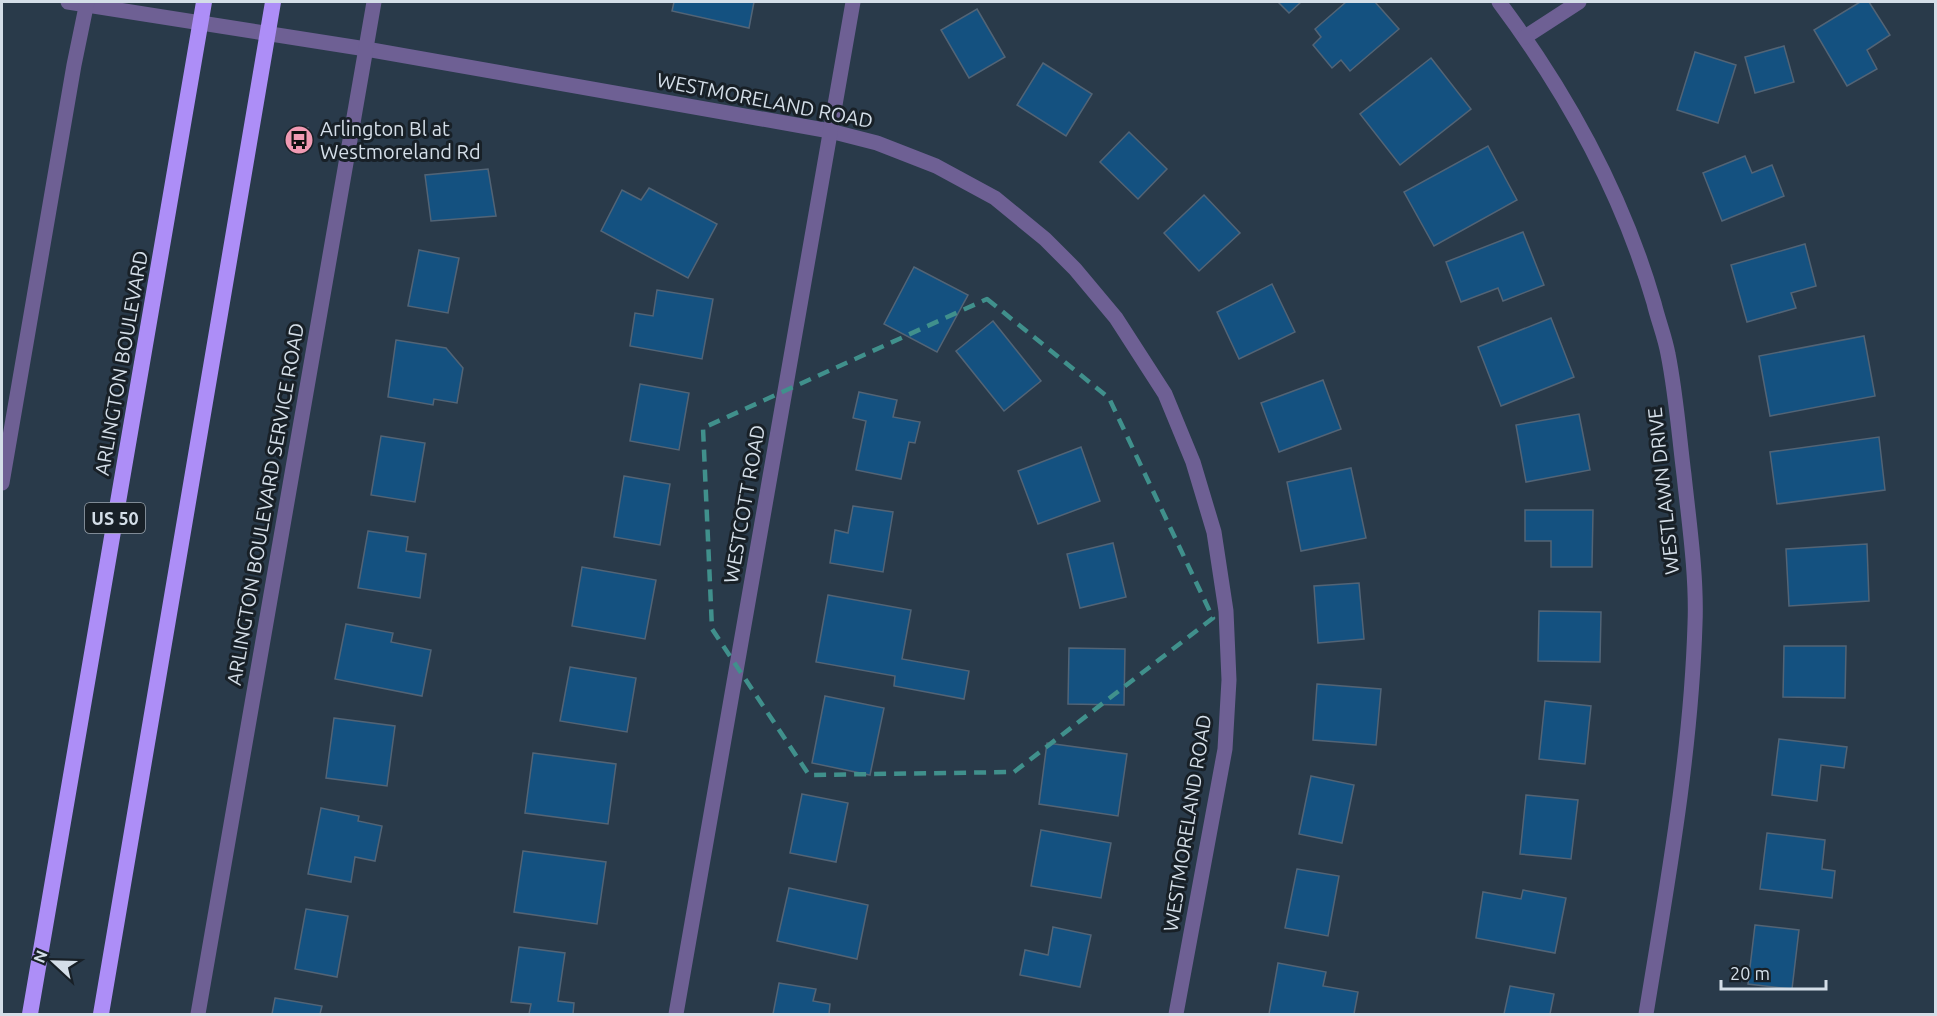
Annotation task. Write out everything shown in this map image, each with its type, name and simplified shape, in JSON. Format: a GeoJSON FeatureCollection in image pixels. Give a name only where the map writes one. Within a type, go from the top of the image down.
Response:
{"type":"FeatureCollection","features":[{"type":"Feature","properties":{"kind":"highway","name":"ARLINGTON BOULEVARD"},"geometry":{"type":"LineString","coordinates":[[30,1014],[204,2]]}},
{"type":"Feature","properties":{"kind":"highway"},"geometry":{"type":"LineString","coordinates":[[101,1014],[273,2]]}},
{"type":"Feature","properties":{"kind":"street","name":"WESTMORELAND ROAD"},"geometry":{"type":"LineString","coordinates":[[68,2],[87,3],[366,49],[830,131],[877,143],[936,166],[995,198],[1045,239],[1075,269],[1116,318],[1165,394],[1193,462],[1214,532],[1226,611],[1229,680],[1224,749],[1176,1014]]}},
{"type":"Feature","properties":{"kind":"street","name":"ARLINGTON BOULEVARD SERVICE ROAD"},"geometry":{"type":"LineString","coordinates":[[198,1014],[374,2]]}},
{"type":"Feature","properties":{"kind":"street","name":"WESTCOTT ROAD"},"geometry":{"type":"LineString","coordinates":[[676,1014],[853,2]]}},
{"type":"Feature","properties":{"kind":"street","name":"WESTLAWN DRIVE"},"geometry":{"type":"LineString","coordinates":[[1499,2],[1525,37],[1575,115],[1614,192],[1642,263],[1667,351],[1674,393],[1690,526],[1695,622],[1686,746],[1674,846],[1646,1014]]}},
{"type":"Feature","properties":{"kind":"street"},"geometry":{"type":"LineString","coordinates":[[1525,37],[1579,2]]}},
{"type":"Feature","properties":{"kind":"street"},"geometry":{"type":"LineString","coordinates":[[2,483],[74,65],[87,3]]}},
{"type":"Feature","properties":{"kind":"highlighted area"},"geometry":{"type":"Polygon","coordinates":[[[987,299],[1109,398],[1213,618],[1014,772],[809,775],[712,629],[703,428],[987,299]]]}},
{"type":"Feature","properties":{"kind":"building"},"geometry":{"type":"Polygon","coordinates":[[[674,2],[754,2],[749,28],[672,11],[674,2]]]}},
{"type":"Feature","properties":{"kind":"building"},"geometry":{"type":"Polygon","coordinates":[[[1278,2],[1301,2],[1289,13],[1278,2]]]}},
{"type":"Feature","properties":{"kind":"building"},"geometry":{"type":"Polygon","coordinates":[[[1346,2],[1375,2],[1399,29],[1350,71],[1341,60],[1332,68],[1313,45],[1321,37],[1315,29],[1346,2]]]}},
{"type":"Feature","properties":{"kind":"building"},"geometry":{"type":"Polygon","coordinates":[[[1860,2],[1869,2],[1890,35],[1867,50],[1877,69],[1847,86],[1814,30],[1860,2]]]}},
{"type":"Feature","properties":{"kind":"building"},"geometry":{"type":"Polygon","coordinates":[[[977,9],[1005,57],[969,78],[941,30],[977,9]]]}},
{"type":"Feature","properties":{"kind":"building"},"geometry":{"type":"Polygon","coordinates":[[[1784,46],[1794,82],[1755,93],[1745,57],[1784,46]]]}},
{"type":"Feature","properties":{"kind":"building"},"geometry":{"type":"Polygon","coordinates":[[[1695,52],[1736,65],[1718,123],[1677,110],[1695,52]]]}},
{"type":"Feature","properties":{"kind":"building"},"geometry":{"type":"Polygon","coordinates":[[[1431,58],[1471,109],[1400,165],[1360,114],[1431,58]]]}},
{"type":"Feature","properties":{"kind":"building"},"geometry":{"type":"Polygon","coordinates":[[[1043,63],[1092,94],[1066,136],[1017,105],[1043,63]]]}},
{"type":"Feature","properties":{"kind":"building"},"geometry":{"type":"Polygon","coordinates":[[[298,127],[308,128],[305,149],[295,147],[298,127]]]}},
{"type":"Feature","properties":{"kind":"building"},"geometry":{"type":"Polygon","coordinates":[[[1129,132],[1167,169],[1138,199],[1100,162],[1129,132]]]}},
{"type":"Feature","properties":{"kind":"building"},"geometry":{"type":"Polygon","coordinates":[[[1488,146],[1517,200],[1434,246],[1404,192],[1488,146]]]}},
{"type":"Feature","properties":{"kind":"building"},"geometry":{"type":"Polygon","coordinates":[[[1745,156],[1752,173],[1772,165],[1784,196],[1722,221],[1703,173],[1745,156]]]}},
{"type":"Feature","properties":{"kind":"building"},"geometry":{"type":"Polygon","coordinates":[[[488,169],[496,216],[431,221],[425,175],[488,169]]]}},
{"type":"Feature","properties":{"kind":"building"},"geometry":{"type":"Polygon","coordinates":[[[649,188],[717,224],[688,278],[601,231],[622,190],[641,200],[649,188]]]}},
{"type":"Feature","properties":{"kind":"building"},"geometry":{"type":"Polygon","coordinates":[[[1204,195],[1240,233],[1199,271],[1164,233],[1204,195]]]}},
{"type":"Feature","properties":{"kind":"building"},"geometry":{"type":"Polygon","coordinates":[[[1523,232],[1544,285],[1503,301],[1498,288],[1461,302],[1446,262],[1523,232]]]}},
{"type":"Feature","properties":{"kind":"building"},"geometry":{"type":"Polygon","coordinates":[[[1805,244],[1816,286],[1791,293],[1796,308],[1747,322],[1731,265],[1805,244]]]}},
{"type":"Feature","properties":{"kind":"building"},"geometry":{"type":"Polygon","coordinates":[[[419,250],[459,258],[448,313],[408,306],[419,250]]]}},
{"type":"Feature","properties":{"kind":"building"},"geometry":{"type":"Polygon","coordinates":[[[914,267],[968,295],[937,352],[884,324],[914,267]]]}},
{"type":"Feature","properties":{"kind":"building"},"geometry":{"type":"Polygon","coordinates":[[[1272,284],[1295,332],[1239,359],[1217,312],[1272,284]]]}},
{"type":"Feature","properties":{"kind":"building"},"geometry":{"type":"Polygon","coordinates":[[[657,290],[713,299],[702,359],[630,346],[635,313],[653,316],[657,290]]]}},
{"type":"Feature","properties":{"kind":"building"},"geometry":{"type":"Polygon","coordinates":[[[1551,318],[1574,377],[1501,406],[1478,347],[1551,318]]]}},
{"type":"Feature","properties":{"kind":"building"},"geometry":{"type":"Polygon","coordinates":[[[993,321],[1041,381],[1004,411],[956,351],[993,321]]]}},
{"type":"Feature","properties":{"kind":"building"},"geometry":{"type":"Polygon","coordinates":[[[1864,336],[1875,396],[1770,416],[1759,356],[1864,336]]]}},
{"type":"Feature","properties":{"kind":"building"},"geometry":{"type":"Polygon","coordinates":[[[396,340],[446,348],[463,368],[457,403],[434,399],[433,405],[388,397],[396,340]]]}},
{"type":"Feature","properties":{"kind":"building"},"geometry":{"type":"Polygon","coordinates":[[[1323,380],[1341,429],[1279,452],[1261,403],[1323,380]]]}},
{"type":"Feature","properties":{"kind":"building"},"geometry":{"type":"Polygon","coordinates":[[[640,384],[689,393],[679,450],[630,441],[640,384]]]}},
{"type":"Feature","properties":{"kind":"building"},"geometry":{"type":"Polygon","coordinates":[[[859,392],[897,400],[893,417],[920,422],[915,443],[909,442],[901,479],[856,470],[866,421],[853,418],[859,392]]]}},
{"type":"Feature","properties":{"kind":"building"},"geometry":{"type":"Polygon","coordinates":[[[1579,414],[1590,470],[1526,482],[1516,425],[1579,414]]]}},
{"type":"Feature","properties":{"kind":"building"},"geometry":{"type":"Polygon","coordinates":[[[381,436],[425,443],[415,502],[371,495],[381,436]]]}},
{"type":"Feature","properties":{"kind":"building"},"geometry":{"type":"Polygon","coordinates":[[[1879,437],[1885,490],[1777,504],[1770,452],[1879,437]]]}},
{"type":"Feature","properties":{"kind":"building"},"geometry":{"type":"Polygon","coordinates":[[[1081,447],[1100,501],[1038,524],[1018,471],[1081,447]]]}},
{"type":"Feature","properties":{"kind":"building"},"geometry":{"type":"Polygon","coordinates":[[[1351,468],[1366,538],[1301,551],[1287,482],[1351,468]]]}},
{"type":"Feature","properties":{"kind":"building"},"geometry":{"type":"Polygon","coordinates":[[[624,476],[670,484],[660,545],[614,537],[624,476]]]}},
{"type":"Feature","properties":{"kind":"building"},"geometry":{"type":"Polygon","coordinates":[[[853,506],[893,512],[883,572],[830,563],[835,530],[848,533],[853,506]]]}},
{"type":"Feature","properties":{"kind":"building"},"geometry":{"type":"Polygon","coordinates":[[[1525,510],[1593,510],[1592,567],[1551,567],[1551,541],[1525,541],[1525,510]]]}},
{"type":"Feature","properties":{"kind":"building"},"geometry":{"type":"Polygon","coordinates":[[[368,531],[408,537],[406,551],[426,554],[420,598],[358,588],[368,531]]]}},
{"type":"Feature","properties":{"kind":"building"},"geometry":{"type":"Polygon","coordinates":[[[1113,543],[1126,597],[1080,608],[1067,554],[1113,543]]]}},
{"type":"Feature","properties":{"kind":"building"},"geometry":{"type":"Polygon","coordinates":[[[1867,544],[1869,601],[1789,606],[1786,549],[1867,544]]]}},
{"type":"Feature","properties":{"kind":"building"},"geometry":{"type":"Polygon","coordinates":[[[582,567],[656,580],[645,639],[572,626],[582,567]]]}},
{"type":"Feature","properties":{"kind":"building"},"geometry":{"type":"Polygon","coordinates":[[[1359,583],[1364,639],[1318,643],[1314,586],[1359,583]]]}},
{"type":"Feature","properties":{"kind":"building"},"geometry":{"type":"Polygon","coordinates":[[[828,595],[911,610],[902,659],[969,671],[964,699],[894,686],[895,676],[816,662],[828,595]]]}},
{"type":"Feature","properties":{"kind":"building"},"geometry":{"type":"Polygon","coordinates":[[[1539,611],[1601,612],[1600,662],[1538,661],[1539,611]]]}},
{"type":"Feature","properties":{"kind":"building"},"geometry":{"type":"Polygon","coordinates":[[[346,624],[393,633],[391,642],[431,650],[422,696],[335,679],[346,624]]]}},
{"type":"Feature","properties":{"kind":"building"},"geometry":{"type":"Polygon","coordinates":[[[1784,646],[1846,646],[1845,698],[1783,697],[1784,646]]]}},
{"type":"Feature","properties":{"kind":"building"},"geometry":{"type":"Polygon","coordinates":[[[1069,648],[1125,649],[1124,705],[1068,704],[1069,648]]]}},
{"type":"Feature","properties":{"kind":"building"},"geometry":{"type":"Polygon","coordinates":[[[570,667],[636,678],[627,732],[560,721],[570,667]]]}},
{"type":"Feature","properties":{"kind":"building"},"geometry":{"type":"Polygon","coordinates":[[[1317,684],[1381,689],[1376,745],[1313,740],[1317,684]]]}},
{"type":"Feature","properties":{"kind":"building"},"geometry":{"type":"Polygon","coordinates":[[[825,696],[884,708],[870,775],[812,763],[825,696]]]}},
{"type":"Feature","properties":{"kind":"building"},"geometry":{"type":"Polygon","coordinates":[[[1545,701],[1591,706],[1585,764],[1539,759],[1545,701]]]}},
{"type":"Feature","properties":{"kind":"building"},"geometry":{"type":"Polygon","coordinates":[[[334,718],[395,726],[387,786],[326,778],[334,718]]]}},
{"type":"Feature","properties":{"kind":"building"},"geometry":{"type":"Polygon","coordinates":[[[1779,739],[1847,747],[1844,768],[1821,765],[1817,801],[1772,795],[1779,739]]]}},
{"type":"Feature","properties":{"kind":"building"},"geometry":{"type":"Polygon","coordinates":[[[1047,743],[1127,754],[1118,816],[1039,804],[1047,743]]]}},
{"type":"Feature","properties":{"kind":"building"},"geometry":{"type":"Polygon","coordinates":[[[533,753],[616,764],[608,824],[525,813],[533,753]]]}},
{"type":"Feature","properties":{"kind":"building"},"geometry":{"type":"Polygon","coordinates":[[[1311,776],[1354,785],[1342,843],[1299,834],[1311,776]]]}},
{"type":"Feature","properties":{"kind":"building"},"geometry":{"type":"Polygon","coordinates":[[[802,794],[848,803],[836,862],[790,853],[802,794]]]}},
{"type":"Feature","properties":{"kind":"building"},"geometry":{"type":"Polygon","coordinates":[[[1526,795],[1578,800],[1571,859],[1520,854],[1526,795]]]}},
{"type":"Feature","properties":{"kind":"building"},"geometry":{"type":"Polygon","coordinates":[[[321,808],[359,816],[358,821],[382,826],[375,861],[355,857],[351,882],[308,874],[321,808]]]}},
{"type":"Feature","properties":{"kind":"building"},"geometry":{"type":"Polygon","coordinates":[[[1041,830],[1111,843],[1101,898],[1031,886],[1041,830]]]}},
{"type":"Feature","properties":{"kind":"building"},"geometry":{"type":"Polygon","coordinates":[[[1767,833],[1825,840],[1822,869],[1835,871],[1832,898],[1760,889],[1767,833]]]}},
{"type":"Feature","properties":{"kind":"building"},"geometry":{"type":"Polygon","coordinates":[[[523,851],[606,862],[597,924],[514,912],[523,851]]]}},
{"type":"Feature","properties":{"kind":"building"},"geometry":{"type":"Polygon","coordinates":[[[1297,869],[1339,876],[1328,936],[1285,928],[1297,869]]]}},
{"type":"Feature","properties":{"kind":"building"},"geometry":{"type":"Polygon","coordinates":[[[789,888],[868,905],[857,959],[777,941],[789,888]]]}},
{"type":"Feature","properties":{"kind":"building"},"geometry":{"type":"Polygon","coordinates":[[[1523,890],[1566,898],[1555,953],[1476,938],[1483,892],[1521,899],[1523,890]]]}},
{"type":"Feature","properties":{"kind":"building"},"geometry":{"type":"Polygon","coordinates":[[[306,909],[348,916],[337,977],[295,969],[306,909]]]}},
{"type":"Feature","properties":{"kind":"building"},"geometry":{"type":"Polygon","coordinates":[[[1755,925],[1799,930],[1792,989],[1748,984],[1755,925]]]}},
{"type":"Feature","properties":{"kind":"building"},"geometry":{"type":"Polygon","coordinates":[[[1053,927],[1091,935],[1080,987],[1020,975],[1025,950],[1048,955],[1053,927]]]}},
{"type":"Feature","properties":{"kind":"building"},"geometry":{"type":"Polygon","coordinates":[[[519,947],[565,953],[558,1001],[574,1003],[573,1014],[529,1014],[531,1004],[511,1002],[519,947]]]}},
{"type":"Feature","properties":{"kind":"building"},"geometry":{"type":"Polygon","coordinates":[[[1278,963],[1326,972],[1323,986],[1358,992],[1354,1014],[1269,1014],[1278,963]]]}},
{"type":"Feature","properties":{"kind":"building"},"geometry":{"type":"Polygon","coordinates":[[[779,983],[816,989],[813,1001],[830,1004],[829,1014],[773,1014],[779,983]]]}},
{"type":"Feature","properties":{"kind":"building"},"geometry":{"type":"Polygon","coordinates":[[[1510,986],[1554,994],[1550,1014],[1504,1014],[1510,986]]]}},
{"type":"Feature","properties":{"kind":"building"},"geometry":{"type":"Polygon","coordinates":[[[275,998],[322,1006],[320,1014],[272,1014],[275,998]]]}},
{"type":"Feature","properties":{"kind":"place","name":"Arlington Bl at Westmoreland Rd"},"geometry":{"type":"Point","coordinates":[299,140]}}]}
